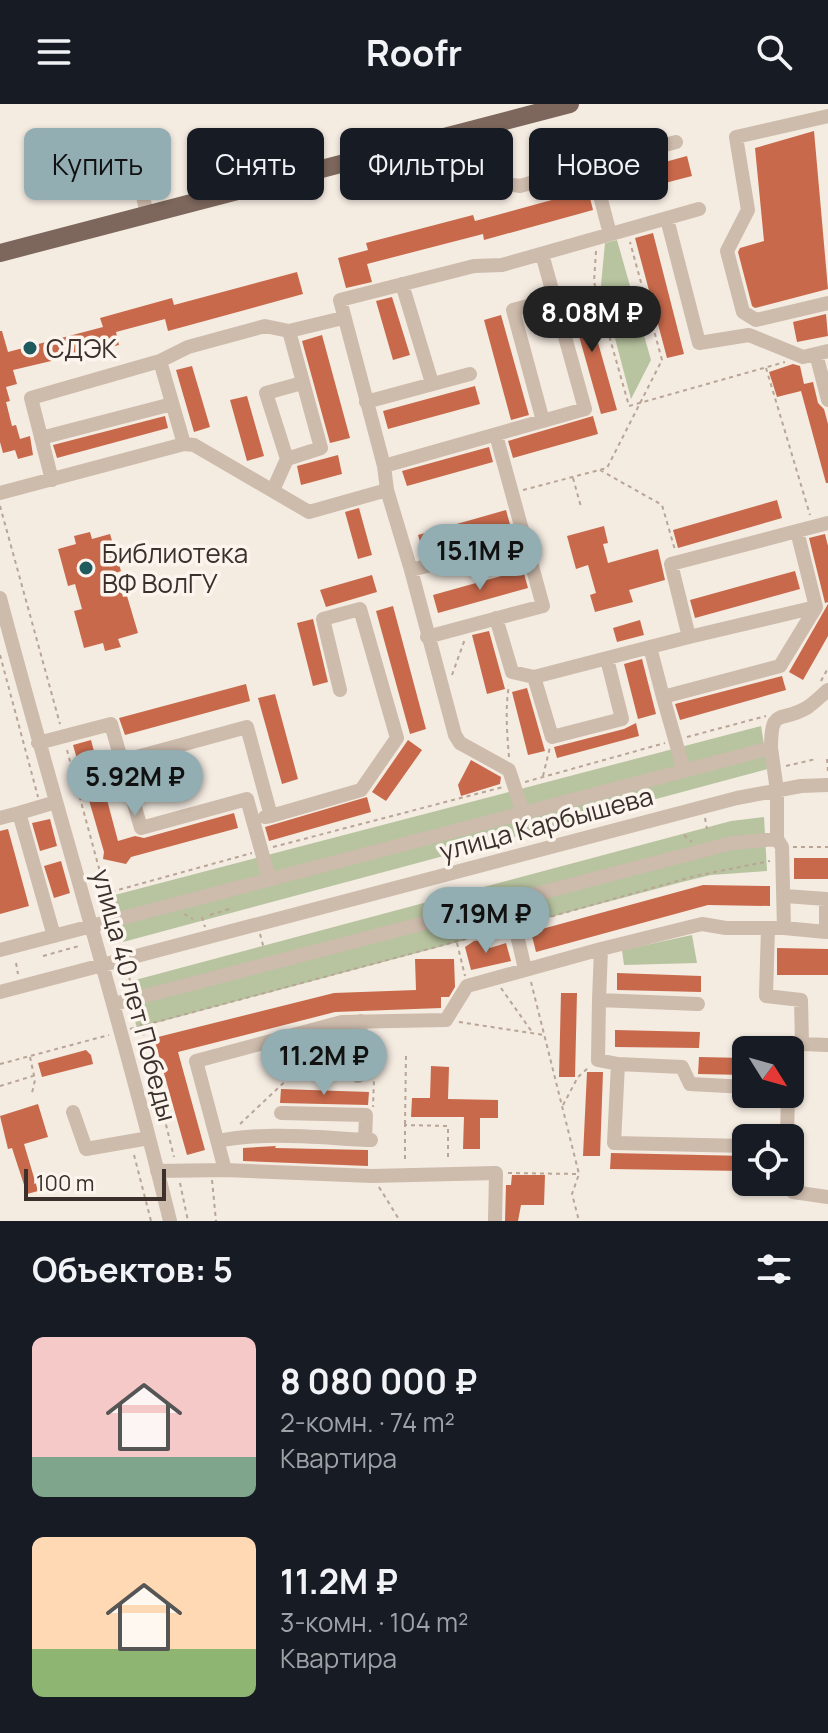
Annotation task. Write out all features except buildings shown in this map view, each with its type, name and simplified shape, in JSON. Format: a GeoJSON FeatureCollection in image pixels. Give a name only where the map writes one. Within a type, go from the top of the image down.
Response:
{"type":"FeatureCollection","features":[{"type":"Feature","properties":{"kind":"main road"},"geometry":{"type":"LineString","coordinates":[[0,253],[487,126],[532,109],[570,104]]}},
{"type":"Feature","properties":{"kind":"street"},"geometry":{"type":"LineString","coordinates":[[828,116],[736,137],[748,210],[727,251],[743,312],[756,320],[828,303]]}},
{"type":"Feature","properties":{"kind":"street"},"geometry":{"type":"LineString","coordinates":[[487,126],[506,184],[529,183]]}},
{"type":"Feature","properties":{"kind":"street"},"geometry":{"type":"LineString","coordinates":[[668,144],[676,142]]}},
{"type":"Feature","properties":{"kind":"street"},"geometry":{"type":"LineString","coordinates":[[144,200],[147,214]]}},
{"type":"Feature","properties":{"kind":"street"},"geometry":{"type":"LineString","coordinates":[[598,200],[604,236]]}},
{"type":"Feature","properties":{"kind":"street"},"geometry":{"type":"LineString","coordinates":[[523,813],[512,777],[460,743],[444,697],[387,490],[384,466],[340,300],[474,266],[502,265],[699,209]]}},
{"type":"Feature","properties":{"kind":"street"},"geometry":{"type":"LineString","coordinates":[[667,219],[699,343],[749,335],[816,354],[828,400]]}},
{"type":"Feature","properties":{"kind":"street"},"geometry":{"type":"LineString","coordinates":[[384,466],[585,409],[542,254]]}},
{"type":"Feature","properties":{"kind":"street"},"geometry":{"type":"LineString","coordinates":[[402,284],[432,383]]}},
{"type":"Feature","properties":{"kind":"street"},"geometry":{"type":"LineString","coordinates":[[543,421],[513,310],[554,299]]}},
{"type":"Feature","properties":{"kind":"street"},"geometry":{"type":"LineString","coordinates":[[52,480],[31,398],[160,361],[188,347],[265,326],[289,331],[343,318]]}},
{"type":"Feature","properties":{"kind":"street"},"geometry":{"type":"LineString","coordinates":[[287,459],[321,448],[289,331]]}},
{"type":"Feature","properties":{"kind":"street"},"geometry":{"type":"LineString","coordinates":[[160,361],[184,444]]}},
{"type":"Feature","properties":{"kind":"street"},"geometry":{"type":"LineString","coordinates":[[366,402],[470,374]]}},
{"type":"Feature","properties":{"kind":"street"},"geometry":{"type":"LineString","coordinates":[[273,490],[287,459],[266,393],[302,383]]}},
{"type":"Feature","properties":{"kind":"street"},"geometry":{"type":"LineString","coordinates":[[41,438],[172,404]]}},
{"type":"Feature","properties":{"kind":"street"},"geometry":{"type":"LineString","coordinates":[[427,637],[543,606],[496,435]]}},
{"type":"Feature","properties":{"kind":"street"},"geometry":{"type":"LineString","coordinates":[[0,493],[184,444],[194,445],[309,512],[387,490]]}},
{"type":"Feature","properties":{"kind":"street"},"geometry":{"type":"LineString","coordinates":[[689,637],[671,564],[821,525]]}},
{"type":"Feature","properties":{"kind":"street"},"geometry":{"type":"LineString","coordinates":[[663,697],[780,666],[816,607],[797,531]]}},
{"type":"Feature","properties":{"kind":"street"},"geometry":{"type":"LineString","coordinates":[[411,570],[526,541]]}},
{"type":"Feature","properties":{"kind":"street","name":"улица 40 лет Победы"},"geometry":{"type":"LineString","coordinates":[[0,598],[38,743],[114,1004],[170,1221]]}},
{"type":"Feature","properties":{"kind":"street"},"geometry":{"type":"LineString","coordinates":[[496,618],[512,672],[534,677],[816,607]]}},
{"type":"Feature","properties":{"kind":"street"},"geometry":{"type":"LineString","coordinates":[[253,820],[361,790],[397,738],[360,609],[323,619],[340,690]]}},
{"type":"Feature","properties":{"kind":"street"},"geometry":{"type":"LineString","coordinates":[[650,647],[684,771]]}},
{"type":"Feature","properties":{"kind":"street"},"geometry":{"type":"LineString","coordinates":[[534,677],[552,737],[622,719],[607,659]]}},
{"type":"Feature","properties":{"kind":"street"},"geometry":{"type":"LineString","coordinates":[[784,928],[785,896],[771,726],[775,719],[807,708],[828,690]]}},
{"type":"Feature","properties":{"kind":"street"},"geometry":{"type":"LineString","coordinates":[[38,743],[111,724],[141,828],[247,799],[269,878]]}},
{"type":"Feature","properties":{"kind":"street"},"geometry":{"type":"LineString","coordinates":[[122,761],[247,727],[271,816]]}},
{"type":"Feature","properties":{"kind":"street"},"geometry":{"type":"LineString","coordinates":[[0,950],[771,748]]}},
{"type":"Feature","properties":{"kind":"street","name":"улица Карбышева"},"geometry":{"type":"LineString","coordinates":[[0,992],[726,801],[828,785]]}},
{"type":"Feature","properties":{"kind":"street"},"geometry":{"type":"LineString","coordinates":[[0,818],[56,802]]}},
{"type":"Feature","properties":{"kind":"street"},"geometry":{"type":"LineString","coordinates":[[19,813],[54,936]]}},
{"type":"Feature","properties":{"kind":"street"},"geometry":{"type":"LineString","coordinates":[[114,1004],[730,843],[779,843]]}},
{"type":"Feature","properties":{"kind":"street"},"geometry":{"type":"LineString","coordinates":[[218,1171],[221,1140],[196,1061],[342,1022],[446,1020],[467,986],[702,924],[726,928],[826,932],[826,899],[785,896]]}},
{"type":"Feature","properties":{"kind":"street"},"geometry":{"type":"LineString","coordinates":[[509,901],[527,969]]}},
{"type":"Feature","properties":{"kind":"street"},"geometry":{"type":"LineString","coordinates":[[768,928],[766,996],[801,1000],[802,1044],[828,1045]]}},
{"type":"Feature","properties":{"kind":"street"},"geometry":{"type":"LineString","coordinates":[[601,949],[598,1060],[682,1067],[690,1084],[732,1086]]}},
{"type":"Feature","properties":{"kind":"street"},"geometry":{"type":"LineString","coordinates":[[599,1000],[698,1004]]}},
{"type":"Feature","properties":{"kind":"street"},"geometry":{"type":"LineString","coordinates":[[358,1076],[361,1021]]}},
{"type":"Feature","properties":{"kind":"street"},"geometry":{"type":"LineString","coordinates":[[618,1064],[614,1143],[732,1146]]}},
{"type":"Feature","properties":{"kind":"street"},"geometry":{"type":"LineString","coordinates":[[73,1112],[86,1149],[149,1138]]}},
{"type":"Feature","properties":{"kind":"street"},"geometry":{"type":"LineString","coordinates":[[221,1140],[281,1136],[368,1140],[366,1115],[281,1113]]}},
{"type":"Feature","properties":{"kind":"street"},"geometry":{"type":"LineString","coordinates":[[157,1171],[372,1176],[496,1173],[495,1221]]}},
{"type":"Feature","properties":{"kind":"street"},"geometry":{"type":"LineString","coordinates":[[804,1194],[828,1197]]}},
{"type":"Feature","properties":{"kind":"path"},"geometry":{"type":"LineString","coordinates":[[513,493],[607,468],[662,360],[627,230]]}},
{"type":"Feature","properties":{"kind":"path"},"geometry":{"type":"LineString","coordinates":[[604,236],[594,282],[629,406],[816,354]]}},
{"type":"Feature","properties":{"kind":"path"},"geometry":{"type":"LineString","coordinates":[[766,367],[821,525]]}},
{"type":"Feature","properties":{"kind":"path"},"geometry":{"type":"LineString","coordinates":[[599,470],[662,505],[679,562]]}},
{"type":"Feature","properties":{"kind":"path"},"geometry":{"type":"LineString","coordinates":[[573,477],[581,507]]}},
{"type":"Feature","properties":{"kind":"path"},"geometry":{"type":"LineString","coordinates":[[0,506],[148,1047],[188,1221]]}},
{"type":"Feature","properties":{"kind":"path"},"geometry":{"type":"LineString","coordinates":[[444,697],[469,627]]}},
{"type":"Feature","properties":{"kind":"path"},"geometry":{"type":"LineString","coordinates":[[0,655],[41,806]]}},
{"type":"Feature","properties":{"kind":"path"},"geometry":{"type":"LineString","coordinates":[[512,672],[506,713],[512,777]]}},
{"type":"Feature","properties":{"kind":"path"},"geometry":{"type":"LineString","coordinates":[[96,896],[512,777],[543,777],[778,713]]}},
{"type":"Feature","properties":{"kind":"path"},"geometry":{"type":"LineString","coordinates":[[543,777],[552,737]]}},
{"type":"Feature","properties":{"kind":"path"},"geometry":{"type":"LineString","coordinates":[[774,768],[816,759]]}},
{"type":"Feature","properties":{"kind":"path"},"geometry":{"type":"LineString","coordinates":[[827,759],[828,772]]}},
{"type":"Feature","properties":{"kind":"path"},"geometry":{"type":"LineString","coordinates":[[0,1064],[695,876],[772,861],[779,843],[828,847]]}},
{"type":"Feature","properties":{"kind":"path"},"geometry":{"type":"LineString","coordinates":[[210,915],[229,909],[225,892]]}},
{"type":"Feature","properties":{"kind":"path"},"geometry":{"type":"LineString","coordinates":[[257,925],[264,949]]}},
{"type":"Feature","properties":{"kind":"path"},"geometry":{"type":"LineString","coordinates":[[457,942],[467,986]]}},
{"type":"Feature","properties":{"kind":"path"},"geometry":{"type":"LineString","coordinates":[[43,956],[79,946]]}},
{"type":"Feature","properties":{"kind":"path"},"geometry":{"type":"LineString","coordinates":[[527,969],[579,1174],[572,1194],[579,1221]]}},
{"type":"Feature","properties":{"kind":"path"},"geometry":{"type":"LineString","coordinates":[[495,978],[532,1033]]}},
{"type":"Feature","properties":{"kind":"path"},"geometry":{"type":"LineString","coordinates":[[446,1020],[545,1035]]}},
{"type":"Feature","properties":{"kind":"path"},"geometry":{"type":"LineString","coordinates":[[221,1140],[310,1058],[325,1041],[324,1026]]}},
{"type":"Feature","properties":{"kind":"path"},"geometry":{"type":"LineString","coordinates":[[305,1032],[310,1058]]}},
{"type":"Feature","properties":{"kind":"path"},"geometry":{"type":"LineString","coordinates":[[266,1043],[268,1061],[310,1058]]}},
{"type":"Feature","properties":{"kind":"path"},"geometry":{"type":"LineString","coordinates":[[148,1047],[157,1050]]}},
{"type":"Feature","properties":{"kind":"path"},"geometry":{"type":"LineString","coordinates":[[405,1159],[406,1055]]}},
{"type":"Feature","properties":{"kind":"path"},"geometry":{"type":"LineString","coordinates":[[30,1056],[34,1076],[32,1093]]}},
{"type":"Feature","properties":{"kind":"path"},"geometry":{"type":"LineString","coordinates":[[563,1106],[578,1077],[598,1060]]}},
{"type":"Feature","properties":{"kind":"path"},"geometry":{"type":"LineString","coordinates":[[0,1086],[34,1076]]}},
{"type":"Feature","properties":{"kind":"path"},"geometry":{"type":"LineString","coordinates":[[373,1113],[374,1079]]}},
{"type":"Feature","properties":{"kind":"path"},"geometry":{"type":"LineString","coordinates":[[405,1125],[448,1126],[448,1174]]}},
{"type":"Feature","properties":{"kind":"path"},"geometry":{"type":"LineString","coordinates":[[131,1142],[151,1221]]}},
{"type":"Feature","properties":{"kind":"path"},"geometry":{"type":"LineString","coordinates":[[216,1221],[218,1171]]}},
{"type":"Feature","properties":{"kind":"path"},"geometry":{"type":"LineString","coordinates":[[496,1173],[579,1174]]}},
{"type":"Feature","properties":{"kind":"path"},"geometry":{"type":"LineString","coordinates":[[372,1176],[400,1221]]}},
{"type":"Feature","properties":{"kind":"green space"},"geometry":{"type":"Polygon","coordinates":[[[617,240],[651,360],[631,399],[601,285],[605,243],[617,240]]]}},
{"type":"Feature","properties":{"kind":"green space"},"geometry":{"type":"Polygon","coordinates":[[[761,726],[768,769],[123,942],[111,896],[761,726]]]}},
{"type":"Feature","properties":{"kind":"green space"},"geometry":{"type":"Polygon","coordinates":[[[764,817],[767,871],[711,875],[682,882],[137,1028],[124,983],[731,821],[764,817]]]}},
{"type":"Feature","properties":{"kind":"green space"},"geometry":{"type":"Polygon","coordinates":[[[692,935],[697,963],[624,965],[622,950],[692,935]]]}},
{"type":"Feature","properties":{"kind":"place","name":"СДЭК"},"geometry":{"type":"Point","coordinates":[30,348]}},
{"type":"Feature","properties":{"kind":"place","name":"Библиотека ВФ ВолГУ"},"geometry":{"type":"Point","coordinates":[86,568]}}]}
